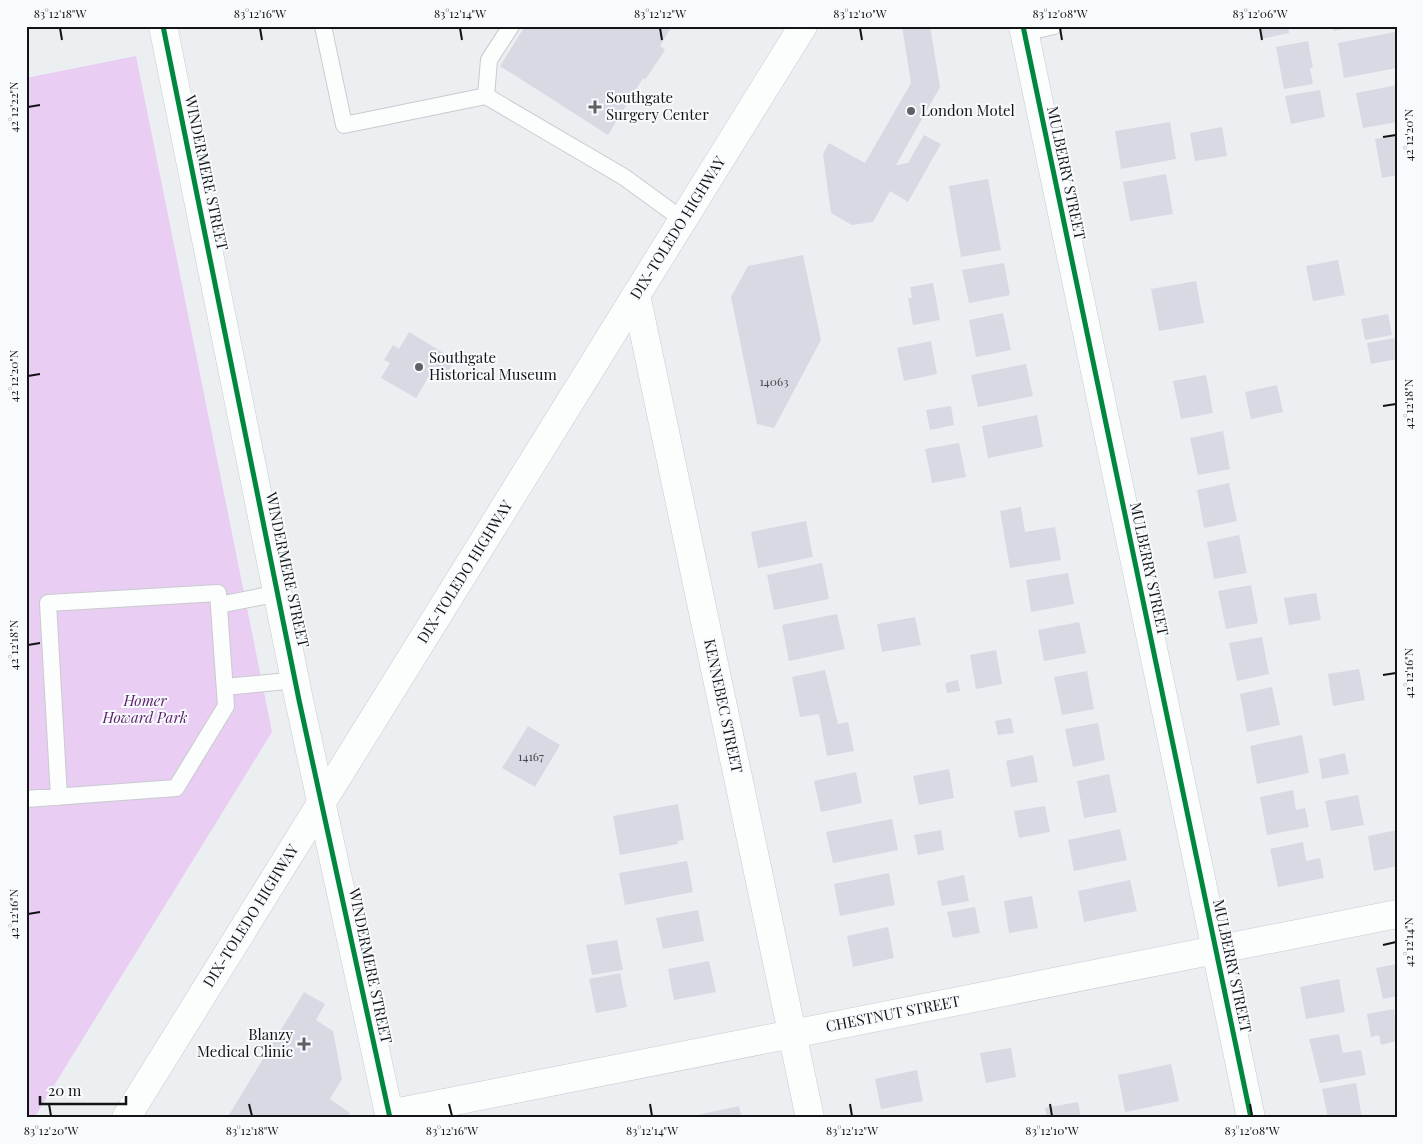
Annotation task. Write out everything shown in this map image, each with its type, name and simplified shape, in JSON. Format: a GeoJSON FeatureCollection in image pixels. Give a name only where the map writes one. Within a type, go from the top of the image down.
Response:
{"type":"FeatureCollection","features":[{"type":"Feature","properties":{"kind":"street","name":"WINDERMERE STREET"},"geometry":{"type":"LineString","coordinates":[[163,26],[322,803],[389,1116]]}},
{"type":"Feature","properties":{"kind":"street","name":"DIX-TOLEDO HIGHWAY"},"geometry":{"type":"LineString","coordinates":[[126,1118],[803,26]]}},
{"type":"Feature","properties":{"kind":"street","name":"MULBERRY STREET"},"geometry":{"type":"LineString","coordinates":[[1024,29],[1251,1118]]}},
{"type":"Feature","properties":{"kind":"street","name":"KENNEBEC STREET"},"geometry":{"type":"LineString","coordinates":[[636,295],[810,1118]]}},
{"type":"Feature","properties":{"kind":"street","name":"CHESTNUT STREET"},"geometry":{"type":"LineString","coordinates":[[389,1116],[1397,914]]}},
{"type":"Feature","properties":{"kind":"lane"},"geometry":{"type":"LineString","coordinates":[[323,26],[344,125],[486,96],[624,177],[683,220]]}},
{"type":"Feature","properties":{"kind":"lane"},"geometry":{"type":"LineString","coordinates":[[486,96],[489,60],[511,26]]}},
{"type":"Feature","properties":{"kind":"lane"},"geometry":{"type":"LineString","coordinates":[[1024,29],[1054,26]]}},
{"type":"Feature","properties":{"kind":"lane"},"geometry":{"type":"LineString","coordinates":[[26,799],[59,797],[176,788],[226,706],[218,593],[48,604],[59,797]]}},
{"type":"Feature","properties":{"kind":"lane"},"geometry":{"type":"LineString","coordinates":[[219,605],[279,593]]}},
{"type":"Feature","properties":{"kind":"lane"},"geometry":{"type":"LineString","coordinates":[[225,687],[297,680]]}},
{"type":"Feature","properties":{"kind":"green space","name":"Homer Howard Park"},"geometry":{"type":"Polygon","coordinates":[[[136,56],[272,732],[34,1118],[26,1118],[26,78],[136,56]]]}},
{"type":"Feature","properties":{"kind":"building","name":"Southgate Surgery Center"},"geometry":{"type":"Polygon","coordinates":[[[525,26],[672,26],[660,46],[665,50],[645,80],[643,78],[608,135],[500,66],[525,26]]]}},
{"type":"Feature","properties":{"kind":"building","name":"London Motel"},"geometry":{"type":"Polygon","coordinates":[[[902,26],[930,26],[940,87],[896,165],[908,163],[924,135],[941,144],[908,202],[890,191],[873,222],[852,225],[831,213],[823,154],[829,143],[865,163],[911,83],[902,26]]]}},
{"type":"Feature","properties":{"kind":"building"},"geometry":{"type":"Polygon","coordinates":[[[1259,26],[1288,26],[1289,33],[1261,39],[1259,26]]]}},
{"type":"Feature","properties":{"kind":"building"},"geometry":{"type":"Polygon","coordinates":[[[1333,26],[1353,26],[1353,27],[1334,31],[1333,26]]]}},
{"type":"Feature","properties":{"kind":"building"},"geometry":{"type":"Polygon","coordinates":[[[1395,32],[1397,68],[1344,78],[1338,43],[1395,32]]]}},
{"type":"Feature","properties":{"kind":"building"},"geometry":{"type":"Polygon","coordinates":[[[1308,41],[1313,68],[1310,68],[1313,84],[1284,89],[1276,47],[1308,41]]]}},
{"type":"Feature","properties":{"kind":"building"},"geometry":{"type":"Polygon","coordinates":[[[1397,85],[1397,122],[1363,128],[1356,93],[1397,85]]]}},
{"type":"Feature","properties":{"kind":"building"},"geometry":{"type":"Polygon","coordinates":[[[1320,90],[1325,117],[1291,124],[1285,96],[1320,90]]]}},
{"type":"Feature","properties":{"kind":"building"},"geometry":{"type":"Polygon","coordinates":[[[1170,122],[1176,159],[1121,169],[1115,131],[1170,122]]]}},
{"type":"Feature","properties":{"kind":"building"},"geometry":{"type":"Polygon","coordinates":[[[1222,127],[1227,156],[1195,161],[1190,133],[1222,127]]]}},
{"type":"Feature","properties":{"kind":"building"},"geometry":{"type":"Polygon","coordinates":[[[1397,136],[1397,175],[1382,178],[1375,139],[1397,136]]]}},
{"type":"Feature","properties":{"kind":"building"},"geometry":{"type":"Polygon","coordinates":[[[1166,174],[1173,214],[1130,221],[1123,182],[1166,174]]]}},
{"type":"Feature","properties":{"kind":"building"},"geometry":{"type":"Polygon","coordinates":[[[988,179],[1001,250],[961,257],[949,186],[988,179]]]}},
{"type":"Feature","properties":{"kind":"building"},"geometry":{"type":"Polygon","coordinates":[[[803,255],[821,340],[774,428],[757,424],[731,297],[748,266],[803,255]]]}},
{"type":"Feature","properties":{"kind":"building"},"geometry":{"type":"Polygon","coordinates":[[[1338,260],[1345,295],[1313,301],[1306,266],[1338,260]]]}},
{"type":"Feature","properties":{"kind":"building"},"geometry":{"type":"Polygon","coordinates":[[[1004,263],[1010,295],[969,303],[962,270],[1004,263]]]}},
{"type":"Feature","properties":{"kind":"building"},"geometry":{"type":"Polygon","coordinates":[[[1196,281],[1204,323],[1159,331],[1151,289],[1196,281]]]}},
{"type":"Feature","properties":{"kind":"building"},"geometry":{"type":"Polygon","coordinates":[[[933,283],[940,320],[913,325],[908,298],[912,298],[910,287],[933,283]]]}},
{"type":"Feature","properties":{"kind":"building"},"geometry":{"type":"Polygon","coordinates":[[[1003,313],[1011,350],[976,357],[969,320],[1003,313]]]}},
{"type":"Feature","properties":{"kind":"building"},"geometry":{"type":"Polygon","coordinates":[[[1388,314],[1392,335],[1365,340],[1361,319],[1388,314]]]}},
{"type":"Feature","properties":{"kind":"building","name":"Southgate Historical Museum"},"geometry":{"type":"Polygon","coordinates":[[[409,332],[455,360],[444,378],[432,371],[416,398],[381,378],[390,363],[384,360],[393,345],[399,349],[409,332]]]}},
{"type":"Feature","properties":{"kind":"building"},"geometry":{"type":"Polygon","coordinates":[[[1395,338],[1397,359],[1371,364],[1367,343],[1395,338]]]}},
{"type":"Feature","properties":{"kind":"building"},"geometry":{"type":"Polygon","coordinates":[[[931,341],[937,374],[904,381],[897,348],[931,341]]]}},
{"type":"Feature","properties":{"kind":"building"},"geometry":{"type":"Polygon","coordinates":[[[1026,364],[1033,396],[978,407],[971,375],[1026,364]]]}},
{"type":"Feature","properties":{"kind":"building"},"geometry":{"type":"Polygon","coordinates":[[[1206,375],[1213,413],[1181,419],[1173,381],[1206,375]]]}},
{"type":"Feature","properties":{"kind":"building"},"geometry":{"type":"Polygon","coordinates":[[[1277,385],[1283,412],[1251,419],[1245,392],[1277,385]]]}},
{"type":"Feature","properties":{"kind":"building"},"geometry":{"type":"Polygon","coordinates":[[[951,406],[954,425],[930,430],[926,410],[951,406]]]}},
{"type":"Feature","properties":{"kind":"building"},"geometry":{"type":"Polygon","coordinates":[[[1037,415],[1043,447],[988,458],[982,426],[1037,415]]]}},
{"type":"Feature","properties":{"kind":"building"},"geometry":{"type":"Polygon","coordinates":[[[1223,431],[1230,469],[1198,475],[1190,438],[1223,431]]]}},
{"type":"Feature","properties":{"kind":"building"},"geometry":{"type":"Polygon","coordinates":[[[959,443],[966,477],[932,483],[925,449],[959,443]]]}},
{"type":"Feature","properties":{"kind":"building"},"geometry":{"type":"Polygon","coordinates":[[[1229,483],[1237,521],[1204,528],[1197,490],[1229,483]]]}},
{"type":"Feature","properties":{"kind":"building"},"geometry":{"type":"Polygon","coordinates":[[[1021,507],[1025,532],[1055,527],[1061,560],[1010,568],[1000,511],[1021,507]]]}},
{"type":"Feature","properties":{"kind":"building"},"geometry":{"type":"Polygon","coordinates":[[[806,521],[813,557],[758,568],[751,532],[806,521]]]}},
{"type":"Feature","properties":{"kind":"building"},"geometry":{"type":"Polygon","coordinates":[[[1239,535],[1247,573],[1214,579],[1207,542],[1239,535]]]}},
{"type":"Feature","properties":{"kind":"building"},"geometry":{"type":"Polygon","coordinates":[[[822,563],[829,599],[774,610],[767,575],[822,563]]]}},
{"type":"Feature","properties":{"kind":"building"},"geometry":{"type":"Polygon","coordinates":[[[1068,573],[1074,604],[1031,612],[1026,580],[1068,573]]]}},
{"type":"Feature","properties":{"kind":"building"},"geometry":{"type":"Polygon","coordinates":[[[1251,585],[1258,623],[1226,629],[1218,591],[1251,585]]]}},
{"type":"Feature","properties":{"kind":"building"},"geometry":{"type":"Polygon","coordinates":[[[1316,593],[1321,620],[1289,625],[1284,598],[1316,593]]]}},
{"type":"Feature","properties":{"kind":"building"},"geometry":{"type":"Polygon","coordinates":[[[837,614],[845,649],[789,661],[782,625],[837,614]]]}},
{"type":"Feature","properties":{"kind":"building"},"geometry":{"type":"Polygon","coordinates":[[[915,617],[921,645],[882,652],[877,624],[915,617]]]}},
{"type":"Feature","properties":{"kind":"building"},"geometry":{"type":"Polygon","coordinates":[[[1079,622],[1086,653],[1044,661],[1038,630],[1079,622]]]}},
{"type":"Feature","properties":{"kind":"building"},"geometry":{"type":"Polygon","coordinates":[[[1262,637],[1269,674],[1237,681],[1229,643],[1262,637]]]}},
{"type":"Feature","properties":{"kind":"building"},"geometry":{"type":"Polygon","coordinates":[[[996,650],[1002,684],[976,689],[970,655],[996,650]]]}},
{"type":"Feature","properties":{"kind":"building"},"geometry":{"type":"Polygon","coordinates":[[[1359,669],[1365,700],[1333,706],[1328,674],[1359,669]]]}},
{"type":"Feature","properties":{"kind":"building"},"geometry":{"type":"Polygon","coordinates":[[[825,670],[838,724],[848,722],[854,751],[827,756],[819,714],[800,717],[792,677],[825,670]]]}},
{"type":"Feature","properties":{"kind":"building"},"geometry":{"type":"Polygon","coordinates":[[[1087,671],[1094,709],[1062,715],[1054,677],[1087,671]]]}},
{"type":"Feature","properties":{"kind":"building"},"geometry":{"type":"Polygon","coordinates":[[[958,680],[960,691],[947,693],[945,683],[958,680]]]}},
{"type":"Feature","properties":{"kind":"building"},"geometry":{"type":"Polygon","coordinates":[[[1272,687],[1280,725],[1247,732],[1240,694],[1272,687]]]}},
{"type":"Feature","properties":{"kind":"building"},"geometry":{"type":"Polygon","coordinates":[[[1011,718],[1014,733],[998,735],[995,721],[1011,718]]]}},
{"type":"Feature","properties":{"kind":"building"},"geometry":{"type":"Polygon","coordinates":[[[1098,723],[1105,760],[1073,767],[1065,729],[1098,723]]]}},
{"type":"Feature","properties":{"kind":"building"},"geometry":{"type":"Polygon","coordinates":[[[528,726],[560,745],[535,787],[502,768],[528,726]]]}},
{"type":"Feature","properties":{"kind":"building"},"geometry":{"type":"Polygon","coordinates":[[[1302,735],[1309,773],[1257,784],[1250,746],[1302,735]]]}},
{"type":"Feature","properties":{"kind":"building"},"geometry":{"type":"Polygon","coordinates":[[[1345,753],[1349,774],[1322,779],[1319,759],[1345,753]]]}},
{"type":"Feature","properties":{"kind":"building"},"geometry":{"type":"Polygon","coordinates":[[[1033,755],[1038,782],[1011,787],[1006,761],[1033,755]]]}},
{"type":"Feature","properties":{"kind":"building"},"geometry":{"type":"Polygon","coordinates":[[[949,769],[954,798],[919,805],[913,776],[949,769]]]}},
{"type":"Feature","properties":{"kind":"building"},"geometry":{"type":"Polygon","coordinates":[[[856,772],[862,803],[821,812],[814,781],[856,772]]]}},
{"type":"Feature","properties":{"kind":"building"},"geometry":{"type":"Polygon","coordinates":[[[1109,774],[1117,812],[1084,818],[1077,781],[1109,774]]]}},
{"type":"Feature","properties":{"kind":"building"},"geometry":{"type":"Polygon","coordinates":[[[1293,790],[1296,810],[1305,808],[1309,827],[1267,835],[1260,797],[1293,790]]]}},
{"type":"Feature","properties":{"kind":"building"},"geometry":{"type":"Polygon","coordinates":[[[1358,795],[1364,825],[1331,831],[1325,801],[1358,795]]]}},
{"type":"Feature","properties":{"kind":"building"},"geometry":{"type":"Polygon","coordinates":[[[678,804],[684,840],[677,841],[678,844],[620,855],[613,816],[678,804]]]}},
{"type":"Feature","properties":{"kind":"building"},"geometry":{"type":"Polygon","coordinates":[[[1045,806],[1050,832],[1019,838],[1014,811],[1045,806]]]}},
{"type":"Feature","properties":{"kind":"building"},"geometry":{"type":"Polygon","coordinates":[[[892,819],[898,850],[833,863],[826,832],[892,819]]]}},
{"type":"Feature","properties":{"kind":"building"},"geometry":{"type":"Polygon","coordinates":[[[1120,829],[1127,860],[1074,871],[1068,840],[1120,829]]]}},
{"type":"Feature","properties":{"kind":"building"},"geometry":{"type":"Polygon","coordinates":[[[941,830],[944,850],[918,855],[914,835],[941,830]]]}},
{"type":"Feature","properties":{"kind":"building"},"geometry":{"type":"Polygon","coordinates":[[[1397,830],[1397,866],[1374,871],[1368,836],[1397,830]]]}},
{"type":"Feature","properties":{"kind":"building"},"geometry":{"type":"Polygon","coordinates":[[[1303,842],[1306,861],[1320,858],[1324,878],[1278,887],[1270,849],[1303,842]]]}},
{"type":"Feature","properties":{"kind":"building"},"geometry":{"type":"Polygon","coordinates":[[[687,861],[693,892],[625,905],[619,873],[687,861]]]}},
{"type":"Feature","properties":{"kind":"building"},"geometry":{"type":"Polygon","coordinates":[[[889,873],[895,905],[840,916],[834,884],[889,873]]]}},
{"type":"Feature","properties":{"kind":"building"},"geometry":{"type":"Polygon","coordinates":[[[964,875],[969,901],[942,906],[937,881],[964,875]]]}},
{"type":"Feature","properties":{"kind":"building"},"geometry":{"type":"Polygon","coordinates":[[[1130,880],[1137,911],[1084,922],[1078,891],[1130,880]]]}},
{"type":"Feature","properties":{"kind":"building"},"geometry":{"type":"Polygon","coordinates":[[[1032,896],[1038,928],[1009,933],[1004,901],[1032,896]]]}},
{"type":"Feature","properties":{"kind":"building"},"geometry":{"type":"Polygon","coordinates":[[[975,907],[980,933],[953,938],[947,912],[975,907]]]}},
{"type":"Feature","properties":{"kind":"building"},"geometry":{"type":"Polygon","coordinates":[[[698,910],[704,941],[663,949],[656,918],[698,910]]]}},
{"type":"Feature","properties":{"kind":"building"},"geometry":{"type":"Polygon","coordinates":[[[888,927],[894,958],[853,967],[847,936],[888,927]]]}},
{"type":"Feature","properties":{"kind":"building"},"geometry":{"type":"Polygon","coordinates":[[[617,940],[623,970],[592,975],[586,945],[617,940]]]}},
{"type":"Feature","properties":{"kind":"building"},"geometry":{"type":"Polygon","coordinates":[[[709,961],[716,992],[674,1000],[668,969],[709,961]]]}},
{"type":"Feature","properties":{"kind":"building"},"geometry":{"type":"Polygon","coordinates":[[[1397,964],[1397,996],[1383,999],[1376,968],[1397,964]]]}},
{"type":"Feature","properties":{"kind":"building"},"geometry":{"type":"Polygon","coordinates":[[[620,973],[627,1007],[596,1013],[589,979],[620,973]]]}},
{"type":"Feature","properties":{"kind":"building"},"geometry":{"type":"Polygon","coordinates":[[[1339,979],[1345,1012],[1306,1019],[1300,987],[1339,979]]]}},
{"type":"Feature","properties":{"kind":"building","name":"Blanzy Medical Clinic"},"geometry":{"type":"Polygon","coordinates":[[[304,992],[325,1004],[316,1020],[333,1031],[342,1079],[330,1099],[350,1113],[347,1118],[227,1118],[304,992]]]}},
{"type":"Feature","properties":{"kind":"building"},"geometry":{"type":"Polygon","coordinates":[[[1394,1009],[1397,1041],[1381,1045],[1379,1035],[1371,1037],[1367,1014],[1394,1009]]]}},
{"type":"Feature","properties":{"kind":"building"},"geometry":{"type":"Polygon","coordinates":[[[1339,1034],[1343,1053],[1361,1050],[1366,1075],[1320,1083],[1309,1039],[1339,1034]]]}},
{"type":"Feature","properties":{"kind":"building"},"geometry":{"type":"Polygon","coordinates":[[[1011,1048],[1016,1077],[986,1083],[980,1053],[1011,1048]]]}},
{"type":"Feature","properties":{"kind":"building"},"geometry":{"type":"Polygon","coordinates":[[[1171,1064],[1179,1101],[1125,1112],[1118,1075],[1171,1064]]]}},
{"type":"Feature","properties":{"kind":"building"},"geometry":{"type":"Polygon","coordinates":[[[917,1070],[923,1101],[881,1109],[875,1079],[917,1070]]]}},
{"type":"Feature","properties":{"kind":"building"},"geometry":{"type":"Polygon","coordinates":[[[1356,1083],[1362,1118],[1328,1118],[1322,1089],[1356,1083]]]}},
{"type":"Feature","properties":{"kind":"building"},"geometry":{"type":"Polygon","coordinates":[[[1078,1102],[1081,1118],[1047,1118],[1045,1108],[1078,1102]]]}},
{"type":"Feature","properties":{"kind":"building"},"geometry":{"type":"Polygon","coordinates":[[[739,1106],[742,1118],[698,1118],[697,1115],[739,1106]]]}},
{"type":"Feature","properties":{"kind":"cycle path"},"geometry":{"type":"LineString","coordinates":[[163,26],[299,700],[390,1118]]}},
{"type":"Feature","properties":{"kind":"cycle path"},"geometry":{"type":"LineString","coordinates":[[1023,26],[1251,1118]]}},
{"type":"Feature","properties":{"kind":"place","name":"Southgate Surgery Center"},"geometry":{"type":"Point","coordinates":[595,107]}},
{"type":"Feature","properties":{"kind":"place","name":"London Motel"},"geometry":{"type":"Point","coordinates":[911,111]}},
{"type":"Feature","properties":{"kind":"place","name":"Southgate Historical Museum"},"geometry":{"type":"Point","coordinates":[419,367]}},
{"type":"Feature","properties":{"kind":"place","name":"Blanzy Medical Clinic"},"geometry":{"type":"Point","coordinates":[304,1044]}}]}
